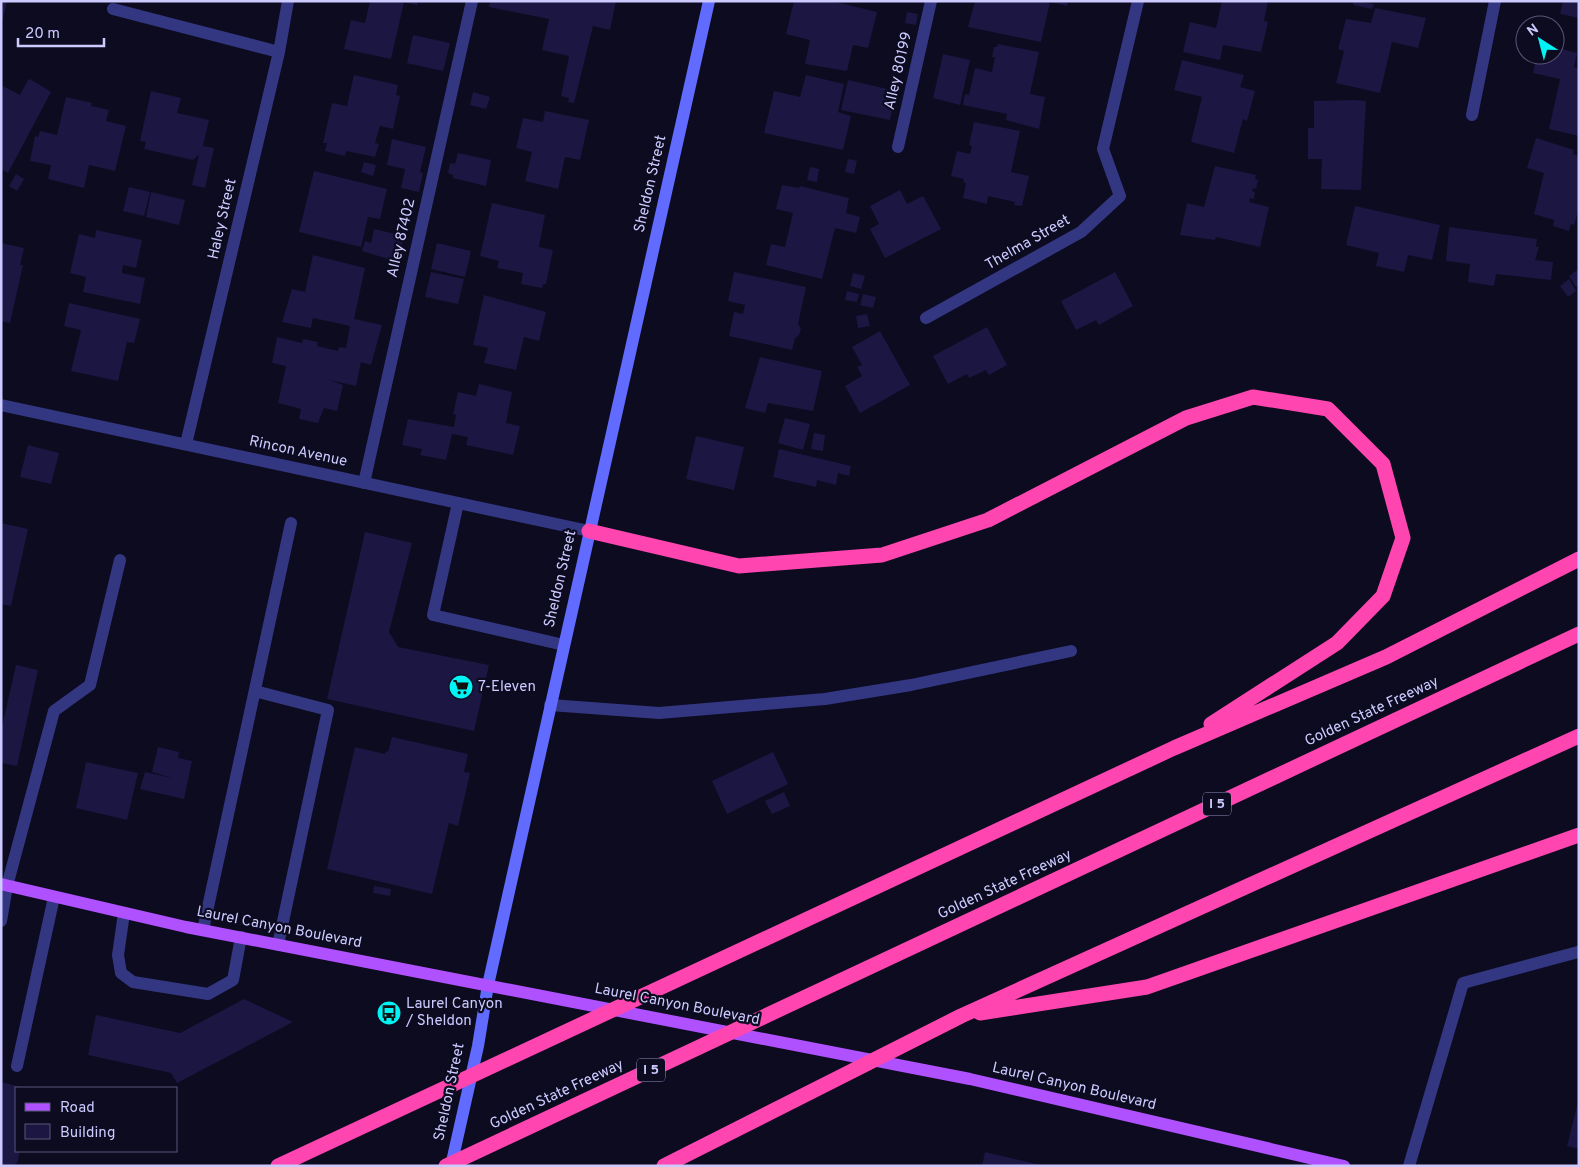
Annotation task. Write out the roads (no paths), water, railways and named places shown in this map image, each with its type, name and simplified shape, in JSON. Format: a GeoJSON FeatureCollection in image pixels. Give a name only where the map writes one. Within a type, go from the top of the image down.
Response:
{"type":"FeatureCollection","features":[{"type":"Feature","properties":{"kind":"highway"},"geometry":{"type":"LineString","coordinates":[[589,531],[739,566],[882,555],[988,520],[1186,418],[1253,397],[1328,409],[1383,464],[1403,538],[1383,596],[1337,643],[1174,748]]}},
{"type":"Feature","properties":{"kind":"highway"},"geometry":{"type":"LineString","coordinates":[[278,1166],[1174,748],[1386,657],[1579,559]]}},
{"type":"Feature","properties":{"kind":"highway","name":"Golden State Freeway"},"geometry":{"type":"LineString","coordinates":[[446,1166],[1579,634]]}},
{"type":"Feature","properties":{"kind":"highway"},"geometry":{"type":"LineString","coordinates":[[664,1166],[961,1016],[1579,736]]}},
{"type":"Feature","properties":{"kind":"highway"},"geometry":{"type":"LineString","coordinates":[[961,1016],[1147,986],[1579,835]]}},
{"type":"Feature","properties":{"kind":"main road","name":"Sheldon Street"},"geometry":{"type":"LineString","coordinates":[[451,1166],[478,1046],[488,985],[550,705],[709,1]]}},
{"type":"Feature","properties":{"kind":"main road","name":"Laurel Canyon Boulevard"},"geometry":{"type":"LineString","coordinates":[[4,885],[203,930],[970,1080],[1344,1166]]}},
{"type":"Feature","properties":{"kind":"street","name":"Haley Street"},"geometry":{"type":"LineString","coordinates":[[186,444],[278,52],[288,1]]}},
{"type":"Feature","properties":{"kind":"street","name":"Alley 87402"},"geometry":{"type":"LineString","coordinates":[[364,483],[472,1]]}},
{"type":"Feature","properties":{"kind":"street","name":"Alley 80199"},"geometry":{"type":"LineString","coordinates":[[898,147],[931,1]]}},
{"type":"Feature","properties":{"kind":"street","name":"Thelma Street"},"geometry":{"type":"LineString","coordinates":[[926,318],[1081,232],[1120,196],[1103,149],[1138,1]]}},
{"type":"Feature","properties":{"kind":"street"},"geometry":{"type":"LineString","coordinates":[[1472,115],[1495,1]]}},
{"type":"Feature","properties":{"kind":"street"},"geometry":{"type":"LineString","coordinates":[[113,9],[278,52]]}},
{"type":"Feature","properties":{"kind":"street","name":"Rincon Avenue"},"geometry":{"type":"LineString","coordinates":[[1,405],[589,531]]}},
{"type":"Feature","properties":{"kind":"street"},"geometry":{"type":"LineString","coordinates":[[458,503],[433,615],[564,645]]}},
{"type":"Feature","properties":{"kind":"street"},"geometry":{"type":"LineString","coordinates":[[203,930],[291,522]]}},
{"type":"Feature","properties":{"kind":"street"},"geometry":{"type":"LineString","coordinates":[[1,921],[4,885],[54,711],[90,685],[120,560]]}},
{"type":"Feature","properties":{"kind":"street"},"geometry":{"type":"LineString","coordinates":[[550,705],[660,713],[825,698],[911,685],[1072,651]]}},
{"type":"Feature","properties":{"kind":"street"},"geometry":{"type":"LineString","coordinates":[[255,691],[328,710],[278,945]]}},
{"type":"Feature","properties":{"kind":"street"},"geometry":{"type":"LineString","coordinates":[[16,1066],[54,896]]}},
{"type":"Feature","properties":{"kind":"street"},"geometry":{"type":"LineString","coordinates":[[124,913],[118,955],[121,973],[133,982],[208,994],[233,980],[241,937]]}},
{"type":"Feature","properties":{"kind":"street"},"geometry":{"type":"LineString","coordinates":[[1409,1166],[1463,983],[1578,952]]}},
{"type":"Feature","properties":{"kind":"place","name":"7-Eleven"},"geometry":{"type":"Point","coordinates":[461,687]}},
{"type":"Feature","properties":{"kind":"place","name":"Laurel Canyon / Sheldon"},"geometry":{"type":"Point","coordinates":[389,1013]}}]}
